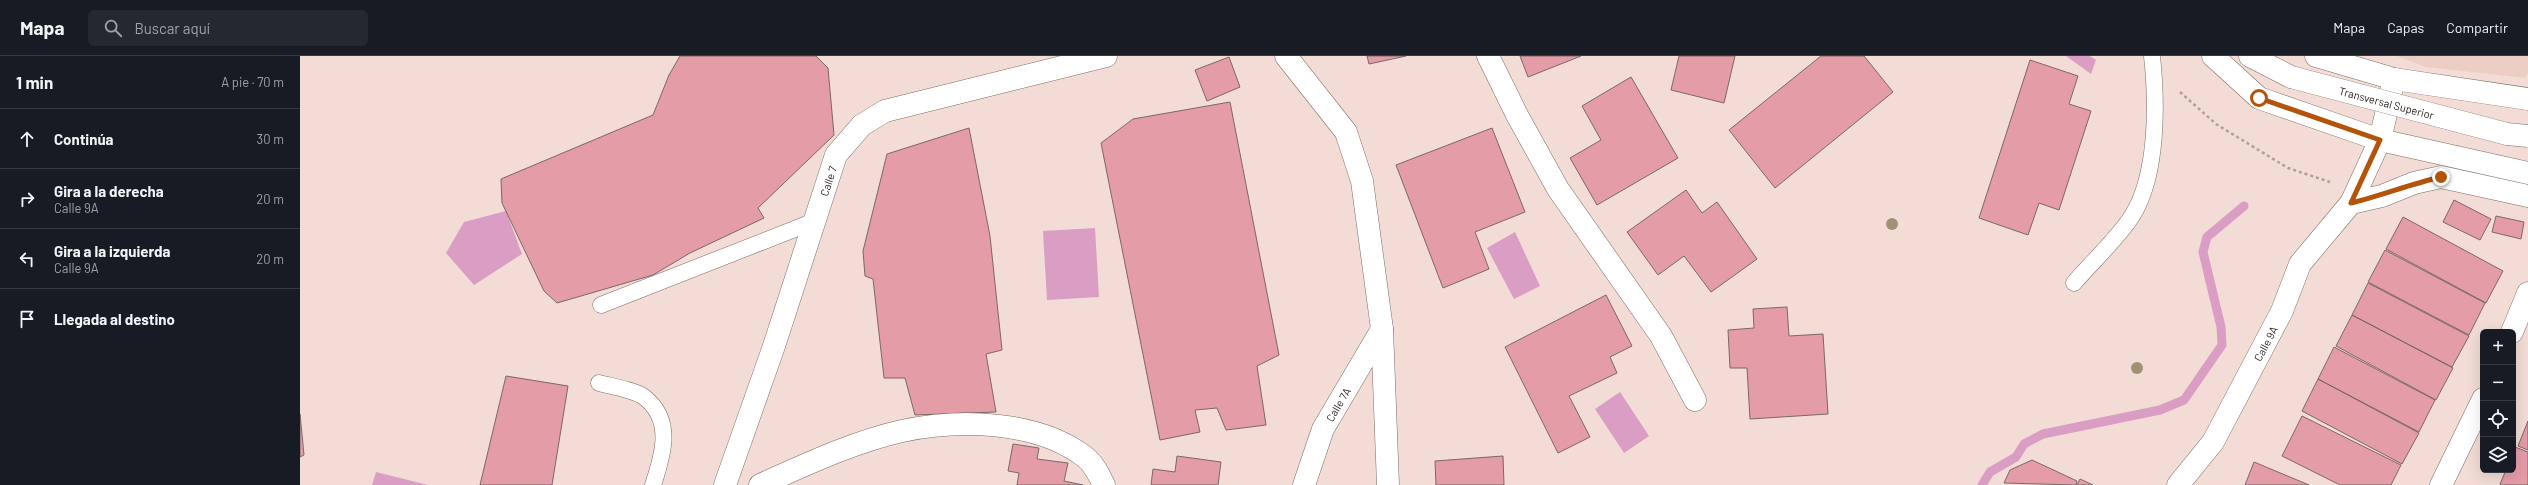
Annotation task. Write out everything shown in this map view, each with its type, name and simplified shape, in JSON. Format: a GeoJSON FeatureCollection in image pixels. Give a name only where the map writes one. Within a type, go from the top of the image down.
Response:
{"type":"FeatureCollection","features":[{"type":"Feature","properties":{"kind":"street","name":"Calle 7"},"geometry":{"type":"LineString","coordinates":[[725,485],[836,155],[862,125],[885,111],[1106,56]]}},
{"type":"Feature","properties":{"kind":"street"},"geometry":{"type":"LineString","coordinates":[[1286,56],[1346,132],[1362,181],[1382,328],[1388,485]]}},
{"type":"Feature","properties":{"kind":"street"},"geometry":{"type":"LineString","coordinates":[[1488,56],[1517,115],[1558,189],[1661,336],[1695,400]]}},
{"type":"Feature","properties":{"kind":"street"},"geometry":{"type":"LineString","coordinates":[[2213,56],[2259,98],[2380,140],[2528,172]]}},
{"type":"Feature","properties":{"kind":"street","name":"Transversal Superior"},"geometry":{"type":"LineString","coordinates":[[2250,56],[2291,77],[2507,134],[2528,136]]}},
{"type":"Feature","properties":{"kind":"street"},"geometry":{"type":"LineString","coordinates":[[2316,56],[2394,79],[2528,100]]}},
{"type":"Feature","properties":{"kind":"street","name":"Calle 9A"},"geometry":{"type":"LineString","coordinates":[[2178,485],[2212,442],[2282,311],[2300,264],[2351,203],[2380,140],[2394,79]]}},
{"type":"Feature","properties":{"kind":"street"},"geometry":{"type":"LineString","coordinates":[[2351,203],[2382,196],[2414,183],[2441,177],[2528,196]]}},
{"type":"Feature","properties":{"kind":"street"},"geometry":{"type":"LineString","coordinates":[[2513,329],[2528,293]]}},
{"type":"Feature","properties":{"kind":"street","name":"Calle 7A"},"geometry":{"type":"LineString","coordinates":[[1304,485],[1323,429],[1382,328]]}},
{"type":"Feature","properties":{"kind":"street"},"geometry":{"type":"LineString","coordinates":[[2442,485],[2482,401]]}},
{"type":"Feature","properties":{"kind":"street"},"geometry":{"type":"LineString","coordinates":[[760,485],[806,465],[902,431],[953,425],[1004,426],[1053,437],[1086,458],[1096,470],[1104,485]]}},
{"type":"Feature","properties":{"kind":"lane"},"geometry":{"type":"LineString","coordinates":[[2074,283],[2132,216],[2151,170],[2153,63]]}},
{"type":"Feature","properties":{"kind":"lane"},"geometry":{"type":"LineString","coordinates":[[601,305],[815,221]]}},
{"type":"Feature","properties":{"kind":"lane"},"geometry":{"type":"LineString","coordinates":[[599,383],[643,396],[658,411],[665,440],[653,485]]}},
{"type":"Feature","properties":{"kind":"path"},"geometry":{"type":"LineString","coordinates":[[2153,63],[2216,124],[2288,168],[2336,184]]}},
{"type":"Feature","properties":{"kind":"shaded area"},"geometry":{"type":"Polygon","coordinates":[[[2066,56],[2090,56],[2096,60],[2091,74],[2066,56]]]}},
{"type":"Feature","properties":{"kind":"shaded area"},"geometry":{"type":"Polygon","coordinates":[[[2397,56],[2528,56],[2528,73],[2525,78],[2426,67],[2397,56]]]}},
{"type":"Feature","properties":{"kind":"shaded area"},"geometry":{"type":"Polygon","coordinates":[[[506,211],[522,254],[474,285],[446,253],[464,222],[506,211]]]}},
{"type":"Feature","properties":{"kind":"shaded area"},"geometry":{"type":"Polygon","coordinates":[[[1095,228],[1099,297],[1047,300],[1043,231],[1095,228]]]}},
{"type":"Feature","properties":{"kind":"shaded area"},"geometry":{"type":"Polygon","coordinates":[[[1515,232],[1540,286],[1514,299],[1487,248],[1515,232]]]}},
{"type":"Feature","properties":{"kind":"shaded area"},"geometry":{"type":"Polygon","coordinates":[[[1620,392],[1649,436],[1624,453],[1595,409],[1620,392]]]}},
{"type":"Feature","properties":{"kind":"shaded area"},"geometry":{"type":"Polygon","coordinates":[[[376,472],[428,485],[372,485],[376,472]]]}},
{"type":"Feature","properties":{"kind":"building"},"geometry":{"type":"Polygon","coordinates":[[[680,56],[816,56],[828,68],[834,135],[758,208],[764,218],[690,253],[653,275],[557,303],[544,291],[502,203],[501,179],[653,115],[669,75],[680,56]]]}},
{"type":"Feature","properties":{"kind":"building"},"geometry":{"type":"Polygon","coordinates":[[[1367,56],[1406,56],[1369,64],[1367,56]]]}},
{"type":"Feature","properties":{"kind":"building"},"geometry":{"type":"Polygon","coordinates":[[[1520,56],[1581,56],[1528,77],[1520,56]]]}},
{"type":"Feature","properties":{"kind":"building"},"geometry":{"type":"Polygon","coordinates":[[[1679,56],[1735,56],[1724,103],[1671,90],[1679,56]]]}},
{"type":"Feature","properties":{"kind":"building"},"geometry":{"type":"Polygon","coordinates":[[[1821,56],[1864,56],[1893,92],[1775,188],[1729,130],[1821,56]]]}},
{"type":"Feature","properties":{"kind":"building"},"geometry":{"type":"Polygon","coordinates":[[[1229,57],[1240,87],[1207,101],[1195,70],[1229,57]]]}},
{"type":"Feature","properties":{"kind":"building"},"geometry":{"type":"Polygon","coordinates":[[[2030,60],[2078,76],[2069,104],[2091,111],[2059,210],[2039,203],[2028,235],[1979,218],[2030,60]]]}},
{"type":"Feature","properties":{"kind":"building"},"geometry":{"type":"Polygon","coordinates":[[[1631,77],[1678,158],[1597,205],[1570,158],[1601,140],[1582,106],[1631,77]]]}},
{"type":"Feature","properties":{"kind":"building"},"geometry":{"type":"Polygon","coordinates":[[[1230,102],[1279,355],[1257,366],[1266,425],[1226,430],[1217,408],[1195,410],[1200,432],[1160,440],[1101,143],[1133,119],[1230,102]]]}},
{"type":"Feature","properties":{"kind":"building"},"geometry":{"type":"Polygon","coordinates":[[[969,128],[990,236],[1002,350],[986,354],[996,412],[915,415],[905,378],[884,378],[873,279],[865,276],[863,251],[887,154],[969,128]]]}},
{"type":"Feature","properties":{"kind":"building"},"geometry":{"type":"Polygon","coordinates":[[[1492,128],[1525,212],[1475,232],[1489,269],[1443,288],[1396,165],[1492,128]]]}},
{"type":"Feature","properties":{"kind":"building"},"geometry":{"type":"Polygon","coordinates":[[[1686,190],[1702,213],[1717,202],[1757,259],[1711,292],[1684,256],[1658,275],[1627,232],[1686,190]]]}},
{"type":"Feature","properties":{"kind":"building"},"geometry":{"type":"Polygon","coordinates":[[[2454,200],[2491,219],[2480,240],[2443,222],[2454,200]]]}},
{"type":"Feature","properties":{"kind":"building"},"geometry":{"type":"Polygon","coordinates":[[[2496,216],[2524,222],[2521,239],[2492,232],[2496,216]]]}},
{"type":"Feature","properties":{"kind":"building"},"geometry":{"type":"Polygon","coordinates":[[[2403,217],[2503,271],[2486,303],[2386,249],[2403,217]]]}},
{"type":"Feature","properties":{"kind":"building"},"geometry":{"type":"Polygon","coordinates":[[[2385,250],[2485,303],[2469,335],[2368,282],[2385,250]]]}},
{"type":"Feature","properties":{"kind":"building"},"geometry":{"type":"Polygon","coordinates":[[[2368,283],[2469,336],[2452,367],[2352,315],[2368,283]]]}},
{"type":"Feature","properties":{"kind":"building"},"geometry":{"type":"Polygon","coordinates":[[[1606,295],[1632,346],[1610,357],[1617,373],[1569,396],[1590,437],[1558,453],[1505,347],[1606,295]]]}},
{"type":"Feature","properties":{"kind":"building"},"geometry":{"type":"Polygon","coordinates":[[[1787,307],[1789,336],[1823,334],[1828,414],[1750,419],[1747,368],[1730,368],[1728,330],[1754,328],[1753,309],[1787,307]]]}},
{"type":"Feature","properties":{"kind":"building"},"geometry":{"type":"Polygon","coordinates":[[[2352,315],[2453,368],[2436,400],[2336,346],[2352,315]]]}},
{"type":"Feature","properties":{"kind":"building"},"geometry":{"type":"Polygon","coordinates":[[[2334,347],[2435,400],[2419,432],[2318,379],[2334,347]]]}},
{"type":"Feature","properties":{"kind":"building"},"geometry":{"type":"Polygon","coordinates":[[[506,376],[568,386],[552,485],[480,485],[506,376]]]}},
{"type":"Feature","properties":{"kind":"building"},"geometry":{"type":"Polygon","coordinates":[[[2318,379],[2419,433],[2402,464],[2302,411],[2318,379]]]}},
{"type":"Feature","properties":{"kind":"building"},"geometry":{"type":"Polygon","coordinates":[[[300,414],[304,455],[300,457],[300,414]]]}},
{"type":"Feature","properties":{"kind":"building"},"geometry":{"type":"Polygon","coordinates":[[[2302,416],[2401,465],[2391,485],[2340,485],[2282,456],[2302,416]]]}},
{"type":"Feature","properties":{"kind":"building"},"geometry":{"type":"Polygon","coordinates":[[[2528,421],[2528,450],[2518,446],[2528,421]]]}},
{"type":"Feature","properties":{"kind":"building"},"geometry":{"type":"Polygon","coordinates":[[[1013,444],[1039,448],[1037,459],[1068,463],[1064,481],[1083,485],[1017,485],[1019,473],[1008,471],[1013,444]]]}},
{"type":"Feature","properties":{"kind":"building"},"geometry":{"type":"Polygon","coordinates":[[[2516,447],[2528,452],[2528,485],[2500,484],[2505,473],[2516,473],[2516,447]]]}},
{"type":"Feature","properties":{"kind":"building"},"geometry":{"type":"Polygon","coordinates":[[[1177,456],[1221,462],[1218,485],[1151,485],[1153,469],[1175,472],[1177,456]]]}},
{"type":"Feature","properties":{"kind":"building"},"geometry":{"type":"Polygon","coordinates":[[[1503,456],[1504,485],[1436,485],[1435,461],[1503,456]]]}},
{"type":"Feature","properties":{"kind":"building"},"geometry":{"type":"Polygon","coordinates":[[[2032,460],[2077,481],[2076,485],[2004,483],[2010,470],[2032,460]]]}},
{"type":"Feature","properties":{"kind":"building"},"geometry":{"type":"Polygon","coordinates":[[[2254,462],[2309,485],[2245,485],[2254,462]]]}},
{"type":"Feature","properties":{"kind":"building"},"geometry":{"type":"Polygon","coordinates":[[[2080,479],[2093,485],[2077,485],[2080,479]]]}},
{"type":"Feature","properties":{"kind":"waterway"},"geometry":{"type":"LineString","coordinates":[[1982,485],[1990,472],[2016,457],[2024,444],[2043,434],[2160,410],[2184,400],[2222,345],[2221,327],[2203,252],[2207,237],[2244,206]]}},
{"type":"Feature","properties":{"kind":"route"},"geometry":{"type":"LineString","coordinates":[[2259,98],[2380,140],[2351,203],[2382,196],[2414,183],[2441,177]]}}]}
